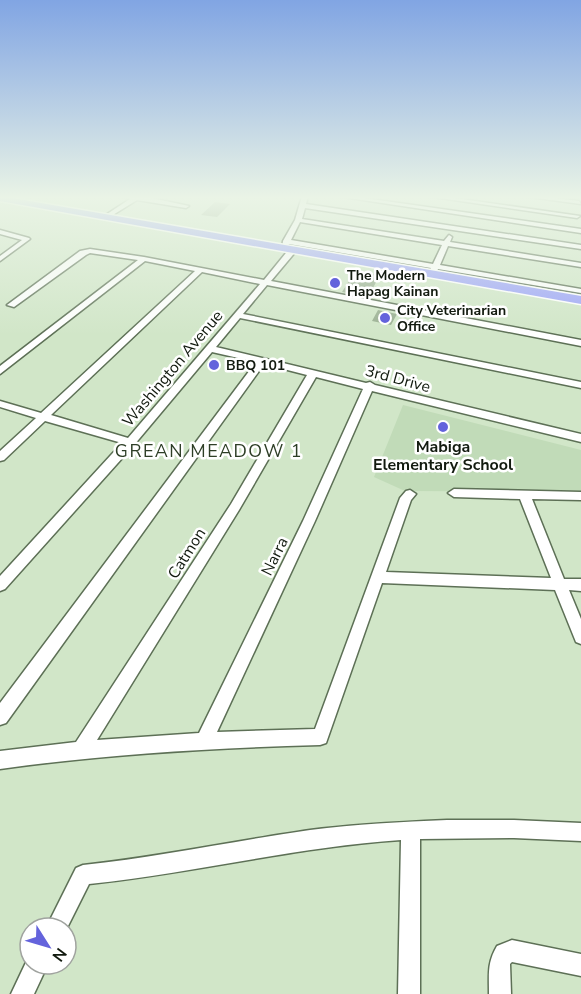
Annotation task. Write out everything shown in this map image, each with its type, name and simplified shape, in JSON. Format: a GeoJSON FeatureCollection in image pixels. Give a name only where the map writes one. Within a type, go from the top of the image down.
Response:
{"type":"FeatureCollection","features":[{"type":"Feature","properties":{"kind":"highway"},"geometry":{"type":"LineString","coordinates":[[264,242],[369,258],[534,288],[581,300]]}},
{"type":"Feature","properties":{"kind":"street"},"geometry":{"type":"LineString","coordinates":[[0,259],[23,242]]}},
{"type":"Feature","properties":{"kind":"street","name":"Washington Avenue"},"geometry":{"type":"LineString","coordinates":[[0,585],[130,442],[237,315],[265,281],[289,242]]}},
{"type":"Feature","properties":{"kind":"street"},"geometry":{"type":"LineString","coordinates":[[441,242],[581,265]]}},
{"type":"Feature","properties":{"kind":"street"},"geometry":{"type":"LineString","coordinates":[[550,242],[581,247]]}},
{"type":"Feature","properties":{"kind":"street"},"geometry":{"type":"LineString","coordinates":[[433,271],[445,243]]}},
{"type":"Feature","properties":{"kind":"street"},"geometry":{"type":"LineString","coordinates":[[11,305],[86,251],[265,281],[581,343]]}},
{"type":"Feature","properties":{"kind":"street"},"geometry":{"type":"LineString","coordinates":[[0,371],[144,259]]}},
{"type":"Feature","properties":{"kind":"street"},"geometry":{"type":"LineString","coordinates":[[0,457],[200,270]]}},
{"type":"Feature","properties":{"kind":"street"},"geometry":{"type":"LineString","coordinates":[[534,288],[581,291]]}},
{"type":"Feature","properties":{"kind":"street"},"geometry":{"type":"LineString","coordinates":[[237,315],[581,385]]}},
{"type":"Feature","properties":{"kind":"street","name":"3rd Drive"},"geometry":{"type":"LineString","coordinates":[[208,348],[581,438]]}},
{"type":"Feature","properties":{"kind":"street"},"geometry":{"type":"LineString","coordinates":[[0,717],[261,362]]}},
{"type":"Feature","properties":{"kind":"street","name":"Catmon"},"geometry":{"type":"LineString","coordinates":[[82,748],[235,507],[313,373]]}},
{"type":"Feature","properties":{"kind":"street","name":"Narra"},"geometry":{"type":"LineString","coordinates":[[205,739],[309,521],[370,386]]}},
{"type":"Feature","properties":{"kind":"street"},"geometry":{"type":"LineString","coordinates":[[0,404],[130,442]]}},
{"type":"Feature","properties":{"kind":"street"},"geometry":{"type":"LineString","coordinates":[[454,493],[581,496]]}},
{"type":"Feature","properties":{"kind":"street"},"geometry":{"type":"LineString","coordinates":[[0,760],[82,748],[205,739],[320,737],[406,498],[410,494]]}},
{"type":"Feature","properties":{"kind":"street"},"geometry":{"type":"LineString","coordinates":[[524,494],[581,637]]}},
{"type":"Feature","properties":{"kind":"street"},"geometry":{"type":"LineString","coordinates":[[377,577],[581,585]]}},
{"type":"Feature","properties":{"kind":"street"},"geometry":{"type":"LineString","coordinates":[[62,916],[83,875],[129,871],[312,839],[411,830],[538,829],[581,832]]}},
{"type":"Feature","properties":{"kind":"street"},"geometry":{"type":"LineString","coordinates":[[409,994],[411,830]]}},
{"type":"Feature","properties":{"kind":"street"},"geometry":{"type":"LineString","coordinates":[[501,994],[499,962],[504,953],[512,951],[581,965]]}},
{"type":"Feature","properties":{"kind":"street"},"geometry":{"type":"LineString","coordinates":[[22,994],[31,976]]}},
{"type":"Feature","properties":{"kind":"shaded area","name":"Mabiga Elementary School"},"geometry":{"type":"Polygon","coordinates":[[[403,405],[581,450],[581,492],[405,491],[374,477],[403,405]]]}},
{"type":"Feature","properties":{"kind":"building"},"geometry":{"type":"Polygon","coordinates":[[[355,271],[380,275],[368,297],[342,292],[355,271]]]}},
{"type":"Feature","properties":{"kind":"building","name":"City Veterinarian Office"},"geometry":{"type":"Polygon","coordinates":[[[378,310],[397,314],[391,325],[372,321],[378,310]]]}},
{"type":"Feature","properties":{"kind":"place","name":"The Modern Hapag Kainan"},"geometry":{"type":"Point","coordinates":[335,283]}},
{"type":"Feature","properties":{"kind":"place","name":"City Veterinarian Office"},"geometry":{"type":"Point","coordinates":[385,318]}},
{"type":"Feature","properties":{"kind":"place","name":"BBQ 101"},"geometry":{"type":"Point","coordinates":[214,365]}},
{"type":"Feature","properties":{"kind":"place","name":"Mabiga Elementary School"},"geometry":{"type":"Point","coordinates":[443,427]}},
{"type":"Feature","properties":{"kind":"district","name":"GREAN MEADOW 1"},"geometry":{"type":"Point","coordinates":[209,451]}}]}
